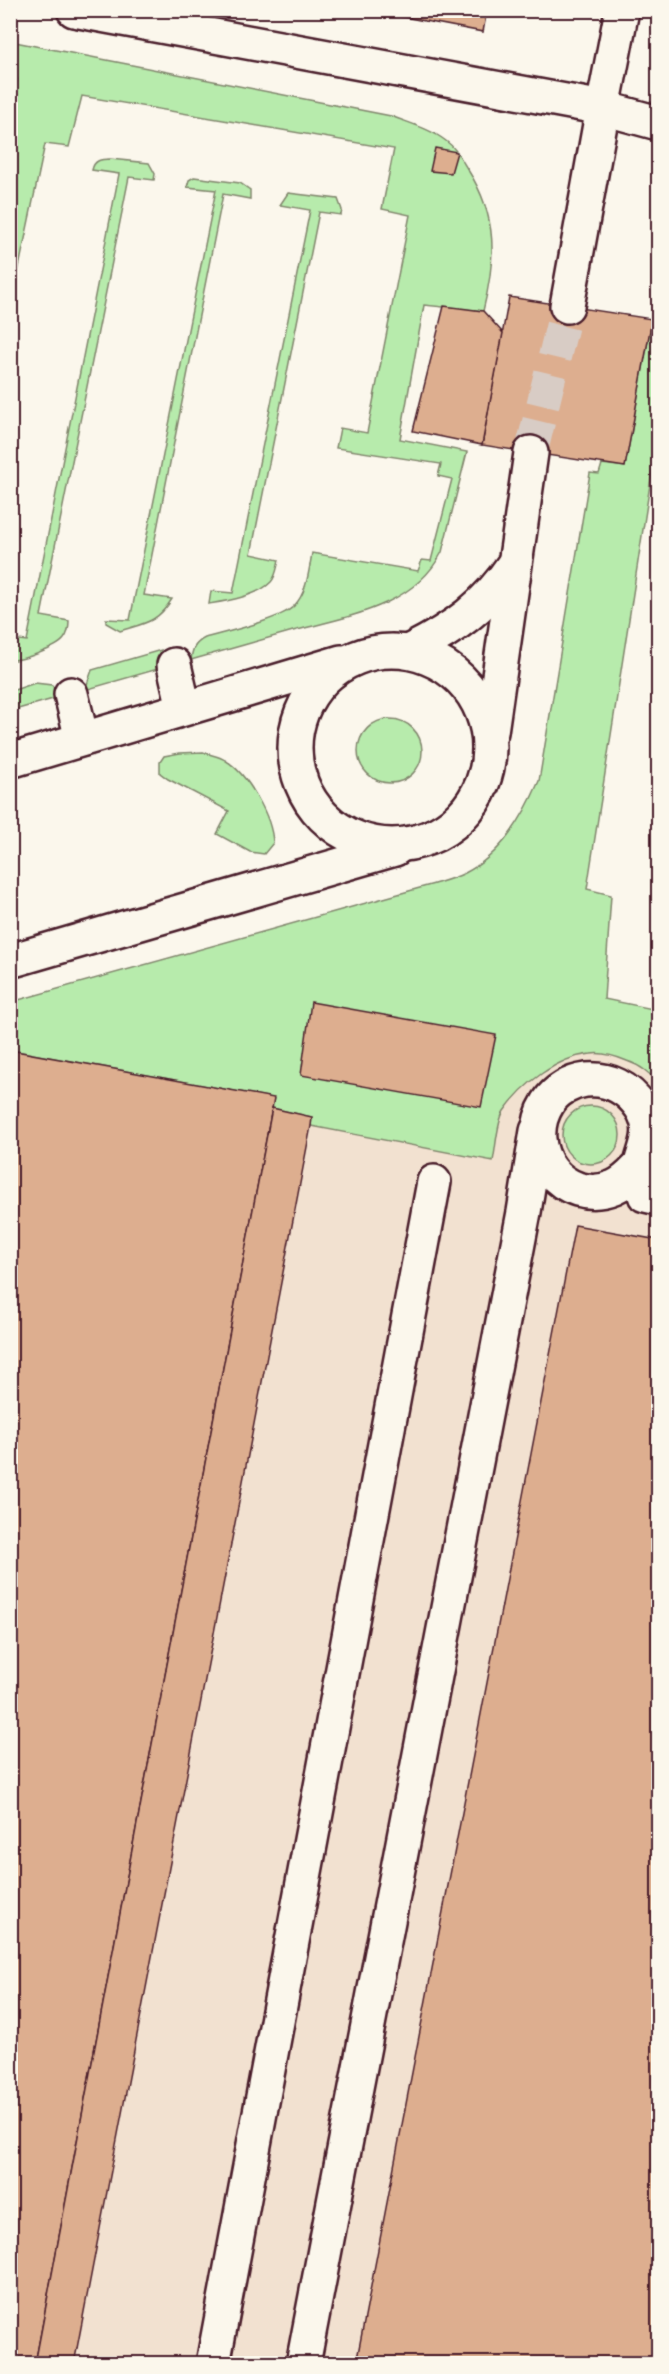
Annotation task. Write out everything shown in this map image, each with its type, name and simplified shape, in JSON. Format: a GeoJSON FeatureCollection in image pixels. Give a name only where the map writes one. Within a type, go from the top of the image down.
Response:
{"type":"FeatureCollection","features":[{"type":"Feature","properties":{"kind":"lane"},"geometry":{"type":"LineString","coordinates":[[74,10],[603,108],[658,123]]}},
{"type":"Feature","properties":{"kind":"lane"},"geometry":{"type":"LineString","coordinates":[[567,306],[622,10]]}},
{"type":"Feature","properties":{"kind":"lane"},"geometry":{"type":"LineString","coordinates":[[10,961],[419,842],[449,828],[472,804],[486,774],[531,453]]}},
{"type":"Feature","properties":{"kind":"lane"},"geometry":{"type":"LineString","coordinates":[[410,651],[448,631],[470,613],[497,589],[515,563]]}},
{"type":"Feature","properties":{"kind":"lane"},"geometry":{"type":"LineString","coordinates":[[10,761],[378,650],[410,651],[439,662],[464,681],[482,708],[490,740]]}},
{"type":"Feature","properties":{"kind":"lane"},"geometry":{"type":"LineString","coordinates":[[348,659],[323,678],[305,703],[295,733],[296,764],[306,794],[325,819],[353,837],[386,846],[419,842]]}},
{"type":"Feature","properties":{"kind":"lane"},"geometry":{"type":"LineString","coordinates":[[174,664],[184,708]]}},
{"type":"Feature","properties":{"kind":"lane"},"geometry":{"type":"LineString","coordinates":[[71,694],[82,740]]}},
{"type":"Feature","properties":{"kind":"lane"},"geometry":{"type":"LineString","coordinates":[[303,2364],[524,1212],[537,1131],[541,1114],[551,1099],[564,1087],[580,1081],[598,1079],[616,1084],[630,1094],[642,1109],[648,1127],[648,1146],[642,1164],[640,1181],[645,1195],[658,1198]]}},
{"type":"Feature","properties":{"kind":"lane"},"geometry":{"type":"LineString","coordinates":[[537,1131],[539,1149],[547,1165],[560,1180],[576,1188],[595,1191],[613,1187],[629,1178],[642,1164]]}},
{"type":"Feature","properties":{"kind":"lane"},"geometry":{"type":"LineString","coordinates":[[213,2364],[434,1182]]}},
{"type":"Feature","properties":{"kind":"shaded area"},"geometry":{"type":"Polygon","coordinates":[[[445,966],[658,1010],[658,2363],[11,2364],[11,1041],[445,966]]]}},
{"type":"Feature","properties":{"kind":"green space"},"geometry":{"type":"Polygon","coordinates":[[[10,41],[391,116],[434,133],[456,150],[478,187],[485,205],[492,239],[492,256],[483,311],[424,305],[400,439],[467,452],[442,552],[430,571],[414,586],[377,607],[356,614],[191,660],[195,647],[205,638],[265,621],[294,606],[305,588],[312,553],[418,571],[422,560],[431,561],[452,479],[438,476],[441,464],[336,448],[340,428],[367,433],[410,215],[382,209],[394,149],[82,96],[69,147],[45,144],[11,305],[10,115],[17,79],[11,78],[10,41]]]}},
{"type":"Feature","properties":{"kind":"green space"},"geometry":{"type":"Polygon","coordinates":[[[110,159],[149,163],[155,174],[154,180],[129,177],[41,616],[69,621],[68,628],[60,643],[30,656],[11,660],[11,639],[27,641],[119,174],[92,170],[98,161],[110,159]]]}},
{"type":"Feature","properties":{"kind":"green space"},"geometry":{"type":"Polygon","coordinates":[[[194,177],[240,183],[250,190],[250,199],[223,194],[144,595],[172,599],[156,618],[120,631],[106,623],[106,619],[130,620],[216,190],[187,187],[189,180],[194,177]]]}},
{"type":"Feature","properties":{"kind":"green space"},"geometry":{"type":"Polygon","coordinates":[[[288,193],[338,199],[342,210],[341,215],[319,212],[251,554],[279,560],[274,578],[265,587],[242,597],[209,604],[211,591],[233,593],[310,210],[280,205],[288,193]]]}},
{"type":"Feature","properties":{"kind":"green space"},"geometry":{"type":"Polygon","coordinates":[[[658,315],[658,433],[587,889],[611,895],[604,999],[658,1010],[658,1086],[653,1078],[641,1068],[614,1056],[596,1054],[566,1060],[531,1082],[504,1111],[498,1128],[493,1161],[311,1126],[312,1117],[272,1108],[273,1098],[11,1050],[11,1002],[446,881],[478,865],[490,856],[510,834],[539,781],[590,473],[599,474],[602,464],[625,467],[652,319],[658,315]]]}},
{"type":"Feature","properties":{"kind":"green space"},"geometry":{"type":"Polygon","coordinates":[[[161,650],[158,669],[85,690],[92,670],[161,650]]]}},
{"type":"Feature","properties":{"kind":"green space"},"geometry":{"type":"Polygon","coordinates":[[[35,683],[52,685],[60,697],[11,711],[11,691],[35,683]]]}},
{"type":"Feature","properties":{"kind":"green space"},"geometry":{"type":"Polygon","coordinates":[[[384,719],[396,719],[413,728],[420,739],[422,751],[420,763],[413,774],[396,783],[384,783],[372,778],[363,769],[358,757],[358,745],[363,733],[372,724],[384,719]]]}},
{"type":"Feature","properties":{"kind":"green space"},"geometry":{"type":"Polygon","coordinates":[[[203,752],[223,759],[234,767],[257,797],[272,833],[273,843],[264,854],[250,852],[217,834],[229,811],[160,773],[160,762],[164,756],[203,752]]]}},
{"type":"Feature","properties":{"kind":"green space"},"geometry":{"type":"Polygon","coordinates":[[[585,1106],[597,1106],[607,1110],[616,1119],[620,1141],[612,1156],[597,1164],[585,1164],[575,1160],[566,1151],[562,1141],[562,1129],[566,1119],[575,1110],[585,1106]]]}},
{"type":"Feature","properties":{"kind":"building"},"geometry":{"type":"Polygon","coordinates":[[[367,10],[487,10],[483,32],[367,10]]]}},
{"type":"Feature","properties":{"kind":"building"},"geometry":{"type":"Polygon","coordinates":[[[10,78],[17,79],[10,115],[10,78]]]}},
{"type":"Feature","properties":{"kind":"building"},"geometry":{"type":"Polygon","coordinates":[[[435,148],[457,152],[451,173],[430,171],[435,148]]]}},
{"type":"Feature","properties":{"kind":"building"},"geometry":{"type":"Polygon","coordinates":[[[509,297],[652,319],[625,467],[482,445],[509,297]]]}},
{"type":"Feature","properties":{"kind":"building"},"geometry":{"type":"Polygon","coordinates":[[[444,306],[483,311],[503,333],[482,445],[413,431],[444,306]]]}},
{"type":"Feature","properties":{"kind":"building"},"geometry":{"type":"Polygon","coordinates":[[[311,1002],[496,1035],[481,1107],[301,1075],[311,1002]]]}},
{"type":"Feature","properties":{"kind":"building"},"geometry":{"type":"Polygon","coordinates":[[[10,1050],[274,1098],[35,2364],[10,2364],[10,1050]]]}},
{"type":"Feature","properties":{"kind":"building"},"geometry":{"type":"Polygon","coordinates":[[[272,1108],[312,1117],[311,1126],[74,2364],[35,2364],[272,1108]]]}},
{"type":"Feature","properties":{"kind":"building"},"geometry":{"type":"Polygon","coordinates":[[[575,1225],[658,1240],[658,2364],[356,2364],[575,1225]]]}},
{"type":"Feature","properties":{"kind":"tunnel"},"geometry":{"type":"LineString","coordinates":[[531,453],[567,306]]}}]}
